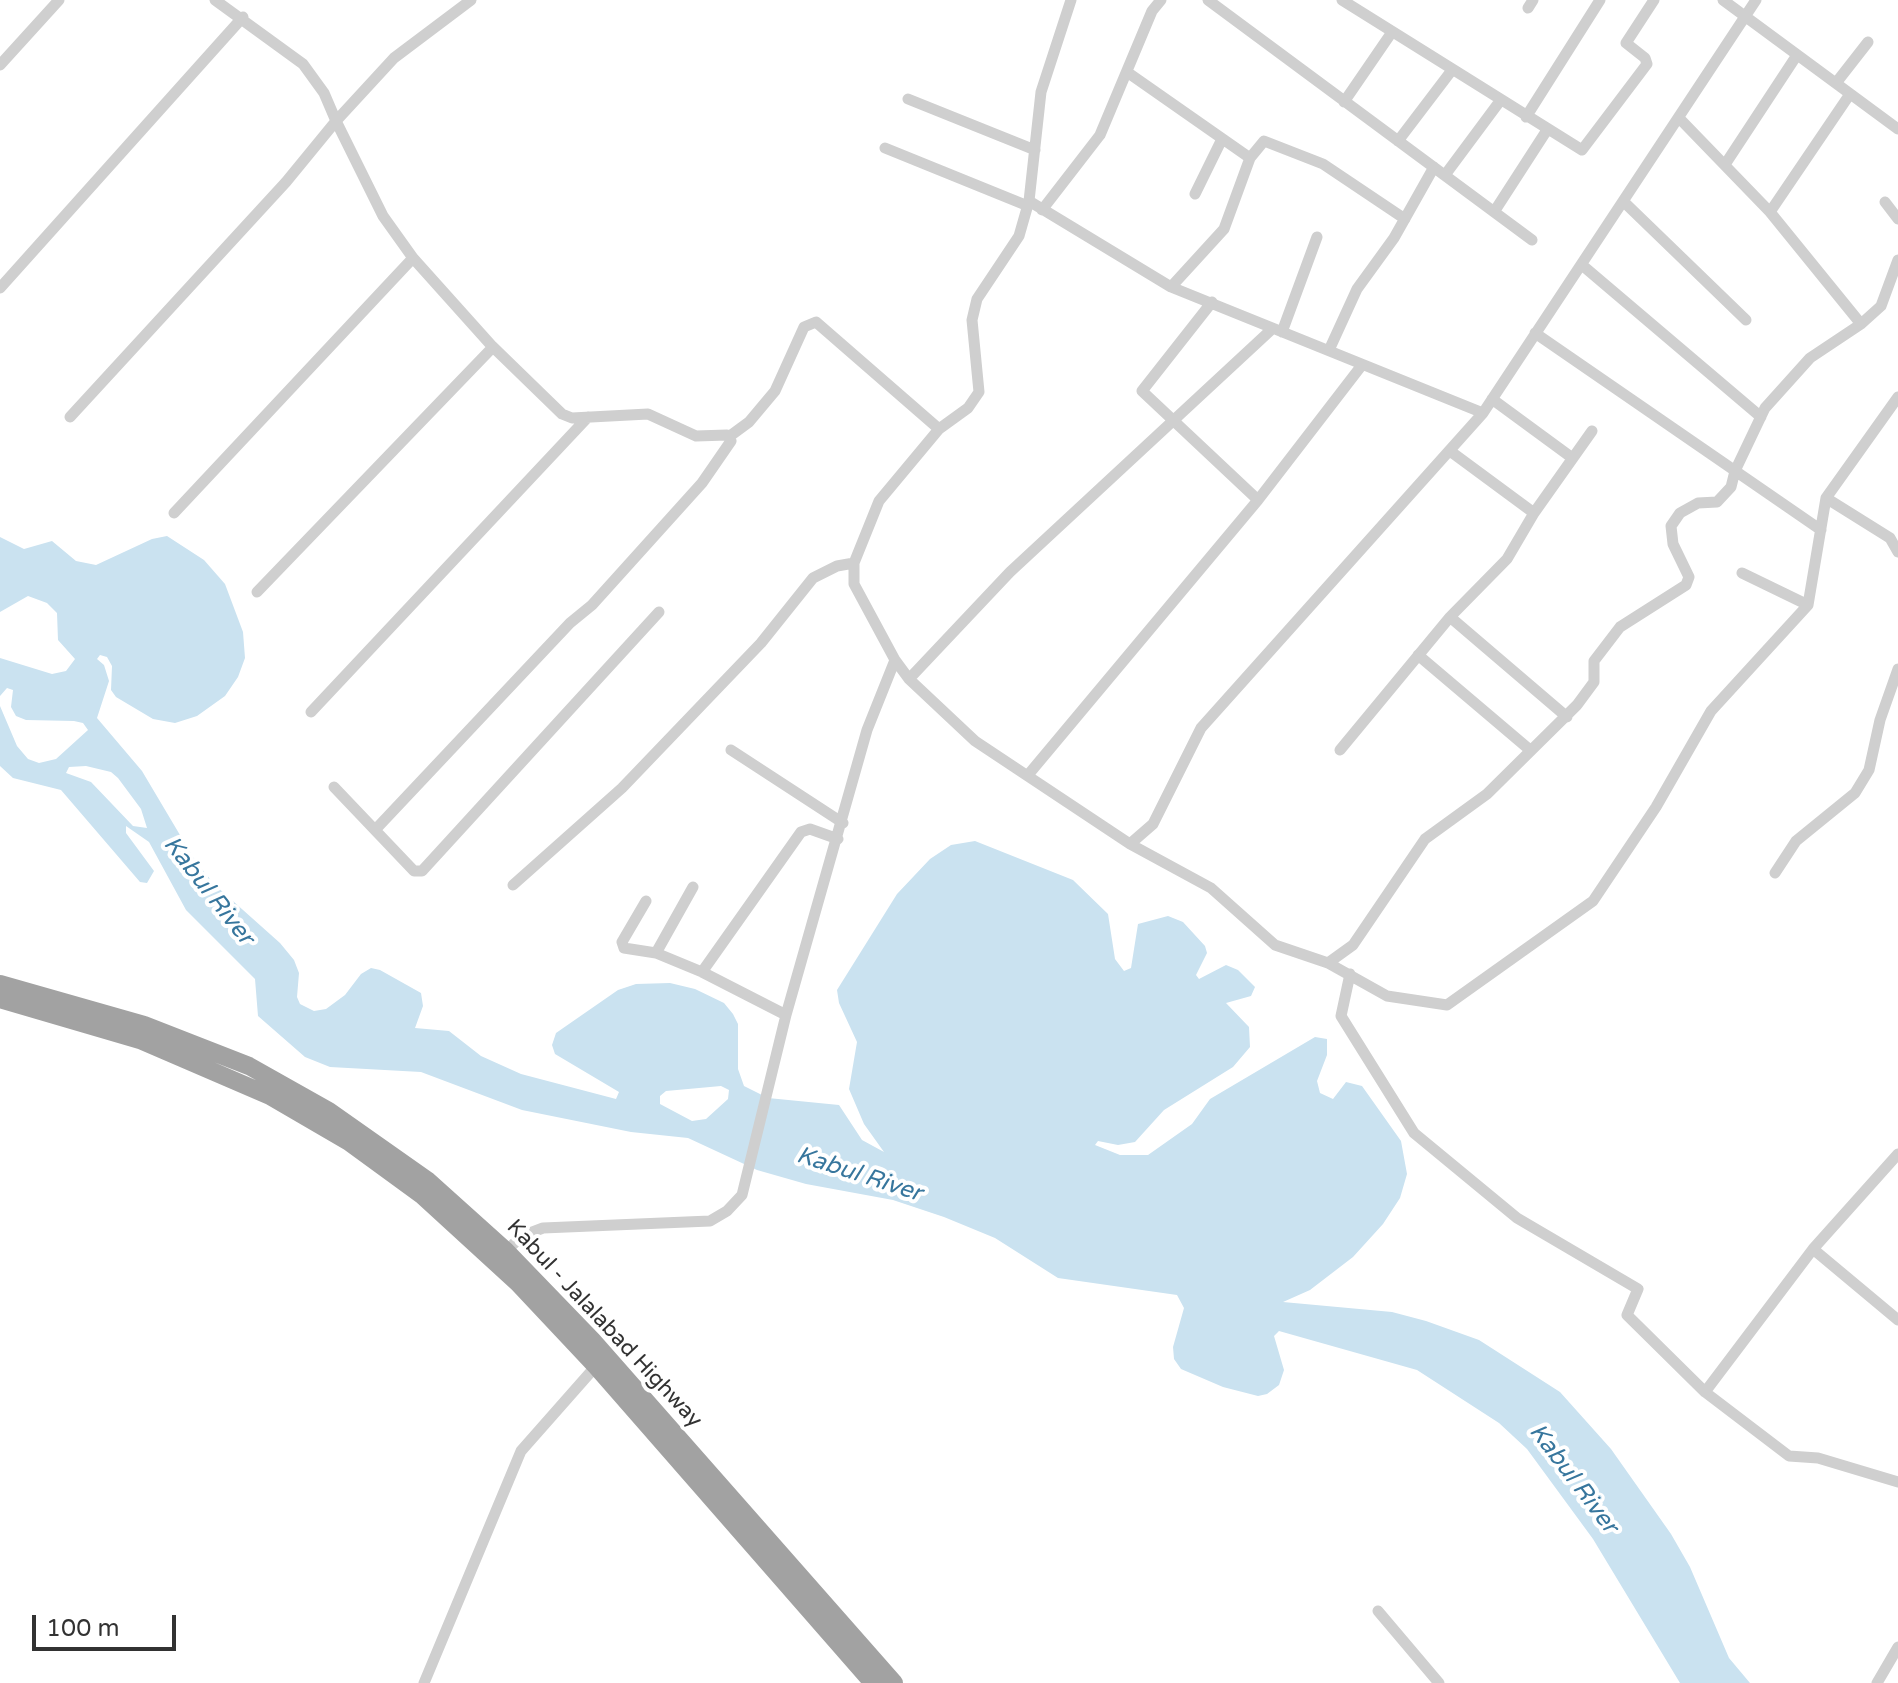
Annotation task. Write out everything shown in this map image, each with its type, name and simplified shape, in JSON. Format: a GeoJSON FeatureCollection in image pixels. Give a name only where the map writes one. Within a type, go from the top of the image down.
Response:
{"type":"FeatureCollection","features":[{"type":"Feature","properties":{"kind":"highway","name":"Kabul - Jalalabad Highway"},"geometry":{"type":"LineString","coordinates":[[0,984],[249,1066],[329,1111],[427,1180],[506,1251],[524,1278]]}},
{"type":"Feature","properties":{"kind":"highway","name":"Kabul - Jalalabad Highway"},"geometry":{"type":"LineString","coordinates":[[0,999],[142,1032],[270,1096],[349,1142],[423,1196],[524,1278],[894,1683]]}},
{"type":"Feature","properties":{"kind":"highway","name":"Kabul - Jalalabad Highway"},"geometry":{"type":"LineString","coordinates":[[587,1345],[596,1366],[628,1391],[873,1683]]}},
{"type":"Feature","properties":{"kind":"street"},"geometry":{"type":"LineString","coordinates":[[0,65],[59,0]]}},
{"type":"Feature","properties":{"kind":"street"},"geometry":{"type":"LineString","coordinates":[[215,0],[243,17],[303,64],[324,93],[374,201],[413,258],[493,347],[562,414],[588,417],[648,414],[696,436],[730,436],[749,422],[775,391],[804,327],[816,322],[939,429]]}},
{"type":"Feature","properties":{"kind":"street"},"geometry":{"type":"LineString","coordinates":[[70,417],[286,182],[394,58],[471,0]]}},
{"type":"Feature","properties":{"kind":"street"},"geometry":{"type":"LineString","coordinates":[[1071,0],[1041,92],[1028,204],[1019,236],[977,299],[972,320],[979,392],[968,408],[939,429],[879,501],[854,563],[854,584],[895,660],[909,679],[975,741],[1130,844],[1211,888],[1275,945],[1328,963],[1387,996],[1447,1005],[1593,901],[1656,807],[1711,711],[1808,605],[1826,498],[1898,397]]}},
{"type":"Feature","properties":{"kind":"street"},"geometry":{"type":"LineString","coordinates":[[1042,210],[1100,135],[1152,11],[1161,0]]}},
{"type":"Feature","properties":{"kind":"street"},"geometry":{"type":"LineString","coordinates":[[1208,0],[1532,240]]}},
{"type":"Feature","properties":{"kind":"street"},"geometry":{"type":"LineString","coordinates":[[1342,0],[1547,130],[1584,149],[1647,64],[1645,58],[1626,43],[1654,0]]}},
{"type":"Feature","properties":{"kind":"street"},"geometry":{"type":"LineString","coordinates":[[1526,117],[1600,0]]}},
{"type":"Feature","properties":{"kind":"street"},"geometry":{"type":"LineString","coordinates":[[1723,0],[1898,129]]}},
{"type":"Feature","properties":{"kind":"street"},"geometry":{"type":"LineString","coordinates":[[1130,844],[1153,824],[1201,728],[1483,413],[1756,0]]}},
{"type":"Feature","properties":{"kind":"street"},"geometry":{"type":"LineString","coordinates":[[0,288],[243,17]]}},
{"type":"Feature","properties":{"kind":"street"},"geometry":{"type":"LineString","coordinates":[[1344,102],[1392,32]]}},
{"type":"Feature","properties":{"kind":"street"},"geometry":{"type":"LineString","coordinates":[[1836,83],[1868,42]]}},
{"type":"Feature","properties":{"kind":"street"},"geometry":{"type":"LineString","coordinates":[[1726,163],[1797,55]]}},
{"type":"Feature","properties":{"kind":"street"},"geometry":{"type":"LineString","coordinates":[[1398,141],[1452,70]]}},
{"type":"Feature","properties":{"kind":"street"},"geometry":{"type":"LineString","coordinates":[[1127,72],[1250,158]]}},
{"type":"Feature","properties":{"kind":"street"},"geometry":{"type":"LineString","coordinates":[[1770,212],[1850,94]]}},
{"type":"Feature","properties":{"kind":"street"},"geometry":{"type":"LineString","coordinates":[[908,99],[1035,150]]}},
{"type":"Feature","properties":{"kind":"street"},"geometry":{"type":"LineString","coordinates":[[1445,175],[1500,101]]}},
{"type":"Feature","properties":{"kind":"street"},"geometry":{"type":"LineString","coordinates":[[1680,119],[1726,163],[1770,212],[1861,324]]}},
{"type":"Feature","properties":{"kind":"street"},"geometry":{"type":"LineString","coordinates":[[1494,212],[1547,130]]}},
{"type":"Feature","properties":{"kind":"street"},"geometry":{"type":"LineString","coordinates":[[1195,194],[1222,139]]}},
{"type":"Feature","properties":{"kind":"street"},"geometry":{"type":"LineString","coordinates":[[1171,287],[1224,229],[1250,158],[1260,143],[1269,140],[1323,164],[1405,219]]}},
{"type":"Feature","properties":{"kind":"street"},"geometry":{"type":"LineString","coordinates":[[885,148],[1042,210],[1171,287],[1277,331],[1330,348],[1362,365],[1483,413]]}},
{"type":"Feature","properties":{"kind":"street"},"geometry":{"type":"LineString","coordinates":[[1330,348],[1357,289],[1405,219],[1434,167]]}},
{"type":"Feature","properties":{"kind":"street"},"geometry":{"type":"LineString","coordinates":[[1624,202],[1746,320]]}},
{"type":"Feature","properties":{"kind":"street"},"geometry":{"type":"LineString","coordinates":[[1885,202],[1898,219]]}},
{"type":"Feature","properties":{"kind":"street"},"geometry":{"type":"LineString","coordinates":[[909,679],[1010,572],[1277,331],[1317,237]]}},
{"type":"Feature","properties":{"kind":"street"},"geometry":{"type":"LineString","coordinates":[[174,513],[413,258]]}},
{"type":"Feature","properties":{"kind":"street"},"geometry":{"type":"LineString","coordinates":[[1328,963],[1353,945],[1425,839],[1487,794],[1567,717],[1594,682],[1594,661],[1602,646],[1620,627],[1686,585],[1689,577],[1673,544],[1671,526],[1680,513],[1698,503],[1717,502],[1731,487],[1735,471],[1761,417],[1810,358],[1861,324],[1881,306],[1898,260]]}},
{"type":"Feature","properties":{"kind":"street"},"geometry":{"type":"LineString","coordinates":[[1582,265],[1761,417]]}},
{"type":"Feature","properties":{"kind":"street"},"geometry":{"type":"LineString","coordinates":[[1212,302],[1141,388],[1173,423],[1258,500]]}},
{"type":"Feature","properties":{"kind":"street"},"geometry":{"type":"LineString","coordinates":[[1535,333],[1821,530]]}},
{"type":"Feature","properties":{"kind":"street"},"geometry":{"type":"LineString","coordinates":[[257,592],[493,347]]}},
{"type":"Feature","properties":{"kind":"street"},"geometry":{"type":"LineString","coordinates":[[1028,775],[1258,500],[1362,365]]}},
{"type":"Feature","properties":{"kind":"street"},"geometry":{"type":"LineString","coordinates":[[1492,399],[1571,457]]}},
{"type":"Feature","properties":{"kind":"street"},"geometry":{"type":"LineString","coordinates":[[311,712],[588,417]]}},
{"type":"Feature","properties":{"kind":"street"},"geometry":{"type":"LineString","coordinates":[[1340,750],[1450,617],[1507,559],[1571,457],[1592,431]]}},
{"type":"Feature","properties":{"kind":"street"},"geometry":{"type":"LineString","coordinates":[[375,830],[570,623],[592,605],[692,495],[731,441],[730,436]]}},
{"type":"Feature","properties":{"kind":"street"},"geometry":{"type":"LineString","coordinates":[[1450,451],[1534,513]]}},
{"type":"Feature","properties":{"kind":"street"},"geometry":{"type":"LineString","coordinates":[[1826,498],[1894,534],[1898,552]]}},
{"type":"Feature","properties":{"kind":"street"},"geometry":{"type":"LineString","coordinates":[[513,885],[622,788],[761,643],[813,578],[837,566],[854,563]]}},
{"type":"Feature","properties":{"kind":"street"},"geometry":{"type":"LineString","coordinates":[[1742,573],[1808,605]]}},
{"type":"Feature","properties":{"kind":"street"},"geometry":{"type":"LineString","coordinates":[[334,787],[414,871],[422,871],[659,612]]}},
{"type":"Feature","properties":{"kind":"street"},"geometry":{"type":"LineString","coordinates":[[1450,617],[1567,717]]}},
{"type":"Feature","properties":{"kind":"street"},"geometry":{"type":"LineString","coordinates":[[1418,655],[1530,750]]}},
{"type":"Feature","properties":{"kind":"street"},"geometry":{"type":"LineString","coordinates":[[506,1251],[522,1236],[543,1228],[710,1221],[727,1211],[742,1195],[786,1015],[867,730],[895,660]]}},
{"type":"Feature","properties":{"kind":"street"},"geometry":{"type":"LineString","coordinates":[[1775,873],[1796,841],[1855,793],[1869,770],[1880,720],[1898,669]]}},
{"type":"Feature","properties":{"kind":"street"},"geometry":{"type":"LineString","coordinates":[[731,750],[843,823]]}},
{"type":"Feature","properties":{"kind":"street"},"geometry":{"type":"LineString","coordinates":[[702,972],[801,832],[810,829],[838,839]]}},
{"type":"Feature","properties":{"kind":"street"},"geometry":{"type":"LineString","coordinates":[[656,953],[693,887]]}},
{"type":"Feature","properties":{"kind":"street"},"geometry":{"type":"LineString","coordinates":[[646,901],[622,945],[656,953],[702,972],[786,1015]]}},
{"type":"Feature","properties":{"kind":"street"},"geometry":{"type":"LineString","coordinates":[[1350,974],[1341,1016],[1414,1133],[1517,1218],[1638,1289],[1627,1315],[1705,1392],[1789,1456],[1818,1458],[1898,1482]]}},
{"type":"Feature","properties":{"kind":"street"},"geometry":{"type":"LineString","coordinates":[[1705,1392],[1813,1249],[1898,1154]]}},
{"type":"Feature","properties":{"kind":"street"},"geometry":{"type":"LineString","coordinates":[[1813,1249],[1898,1320]]}},
{"type":"Feature","properties":{"kind":"street"},"geometry":{"type":"LineString","coordinates":[[424,1683],[521,1451],[596,1366]]}},
{"type":"Feature","properties":{"kind":"street"},"geometry":{"type":"LineString","coordinates":[[1378,1611],[1439,1683]]}},
{"type":"Feature","properties":{"kind":"street"},"geometry":{"type":"LineString","coordinates":[[1877,1683],[1898,1647]]}},
{"type":"Feature","properties":{"kind":"water","name":"Kabul River"},"geometry":{"type":"Polygon","coordinates":[[[167,536],[204,560],[225,584],[243,632],[245,658],[238,677],[225,696],[197,716],[175,723],[153,719],[116,697],[111,690],[112,666],[107,657],[100,655],[97,659],[104,665],[109,681],[97,718],[142,771],[196,862],[215,885],[280,943],[294,960],[299,973],[297,997],[300,1004],[314,1011],[326,1009],[345,995],[361,974],[371,968],[380,970],[421,993],[423,1006],[415,1028],[449,1031],[481,1056],[521,1074],[616,1099],[619,1092],[555,1054],[552,1045],[556,1033],[618,990],[636,984],[670,983],[695,989],[724,1003],[733,1014],[738,1024],[738,1069],[744,1086],[768,1098],[839,1105],[862,1140],[884,1152],[864,1124],[849,1089],[857,1042],[839,1003],[837,990],[897,894],[930,859],[951,845],[975,841],[1073,880],[1108,914],[1115,959],[1124,971],[1131,968],[1138,924],[1168,916],[1183,922],[1205,946],[1207,953],[1196,975],[1199,979],[1226,965],[1238,970],[1255,987],[1251,996],[1226,1003],[1249,1027],[1250,1047],[1233,1067],[1164,1110],[1135,1142],[1118,1145],[1098,1141],[1095,1145],[1120,1155],[1148,1155],[1192,1124],[1210,1099],[1315,1037],[1327,1039],[1327,1055],[1317,1081],[1320,1093],[1333,1099],[1346,1082],[1362,1086],[1401,1141],[1407,1174],[1400,1198],[1383,1224],[1353,1257],[1310,1290],[1283,1302],[1392,1312],[1426,1321],[1479,1340],[1560,1392],[1611,1449],[1671,1534],[1690,1567],[1729,1658],[1750,1683],[1680,1683],[1593,1539],[1527,1449],[1499,1423],[1417,1370],[1279,1331],[1274,1336],[1284,1370],[1279,1385],[1267,1394],[1258,1396],[1223,1387],[1181,1369],[1174,1359],[1173,1347],[1184,1308],[1177,1295],[1058,1278],[995,1238],[944,1217],[893,1200],[806,1184],[757,1170],[688,1138],[631,1132],[522,1110],[421,1072],[330,1067],[305,1057],[258,1016],[255,979],[186,910],[149,842],[126,826],[126,833],[154,871],[147,883],[140,882],[61,790],[13,778],[0,766],[0,706],[17,746],[28,759],[39,763],[56,759],[88,730],[83,723],[74,721],[26,720],[16,716],[11,707],[13,690],[7,688],[0,696],[0,658],[52,674],[66,671],[75,659],[58,640],[57,613],[47,603],[28,596],[0,612],[0,537],[24,549],[52,541],[76,561],[96,565],[152,539],[167,536]],[[86,766],[69,767],[66,773],[91,782],[133,826],[147,828],[141,809],[118,778],[111,772],[86,766]],[[721,1086],[666,1091],[660,1096],[660,1104],[692,1121],[706,1119],[728,1099],[729,1090],[721,1086]]]}}]}
